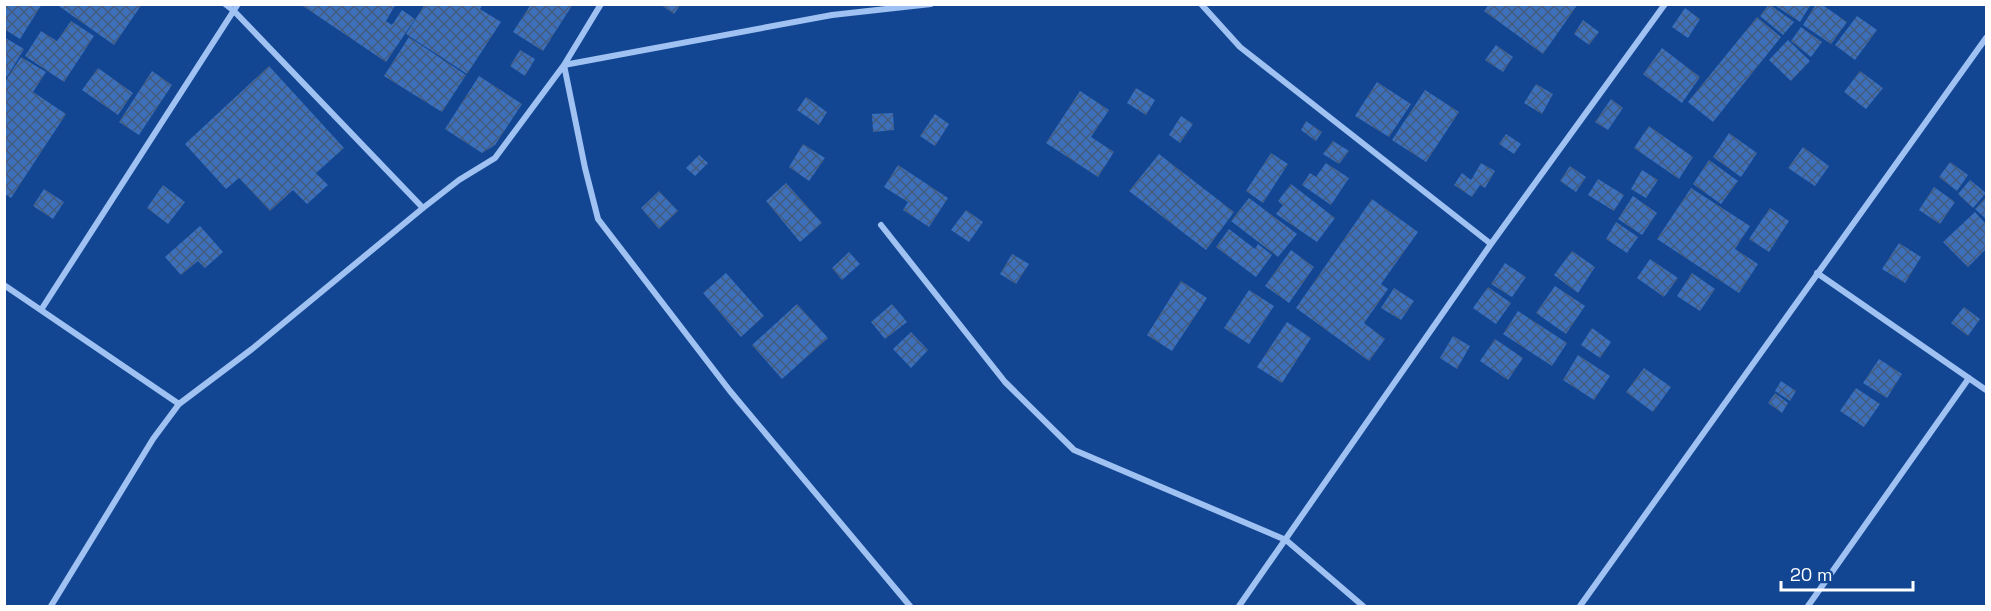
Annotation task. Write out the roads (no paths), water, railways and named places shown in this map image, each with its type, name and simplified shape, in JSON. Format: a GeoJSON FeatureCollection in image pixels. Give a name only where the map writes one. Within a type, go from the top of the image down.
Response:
{"type":"FeatureCollection","features":[{"type":"Feature","properties":{"kind":"street"},"geometry":{"type":"LineString","coordinates":[[225,4],[236,8],[423,208]]}},
{"type":"Feature","properties":{"kind":"street"},"geometry":{"type":"LineString","coordinates":[[51,606],[153,439],[179,404],[252,349],[291,314],[335,282],[423,208],[459,180],[495,158],[564,65],[601,4]]}},
{"type":"Feature","properties":{"kind":"street"},"geometry":{"type":"LineString","coordinates":[[564,65],[832,15],[931,4]]}},
{"type":"Feature","properties":{"kind":"street"},"geometry":{"type":"LineString","coordinates":[[1201,4],[1240,47],[1491,244]]}},
{"type":"Feature","properties":{"kind":"street"},"geometry":{"type":"LineString","coordinates":[[1239,606],[1491,244],[1665,4]]}},
{"type":"Feature","properties":{"kind":"street"},"geometry":{"type":"LineString","coordinates":[[41,310],[236,8]]}},
{"type":"Feature","properties":{"kind":"street"},"geometry":{"type":"LineString","coordinates":[[1580,606],[1986,38]]}},
{"type":"Feature","properties":{"kind":"street"},"geometry":{"type":"LineString","coordinates":[[564,65],[598,219],[730,391],[910,606]]}},
{"type":"Feature","properties":{"kind":"street"},"geometry":{"type":"LineString","coordinates":[[881,225],[1005,382],[1074,450],[1286,540],[1363,606]]}},
{"type":"Feature","properties":{"kind":"street"},"geometry":{"type":"LineString","coordinates":[[1817,273],[1986,390]]}},
{"type":"Feature","properties":{"kind":"street"},"geometry":{"type":"LineString","coordinates":[[4,285],[179,404]]}},
{"type":"Feature","properties":{"kind":"street"},"geometry":{"type":"LineString","coordinates":[[1808,606],[1969,378]]}}]}
